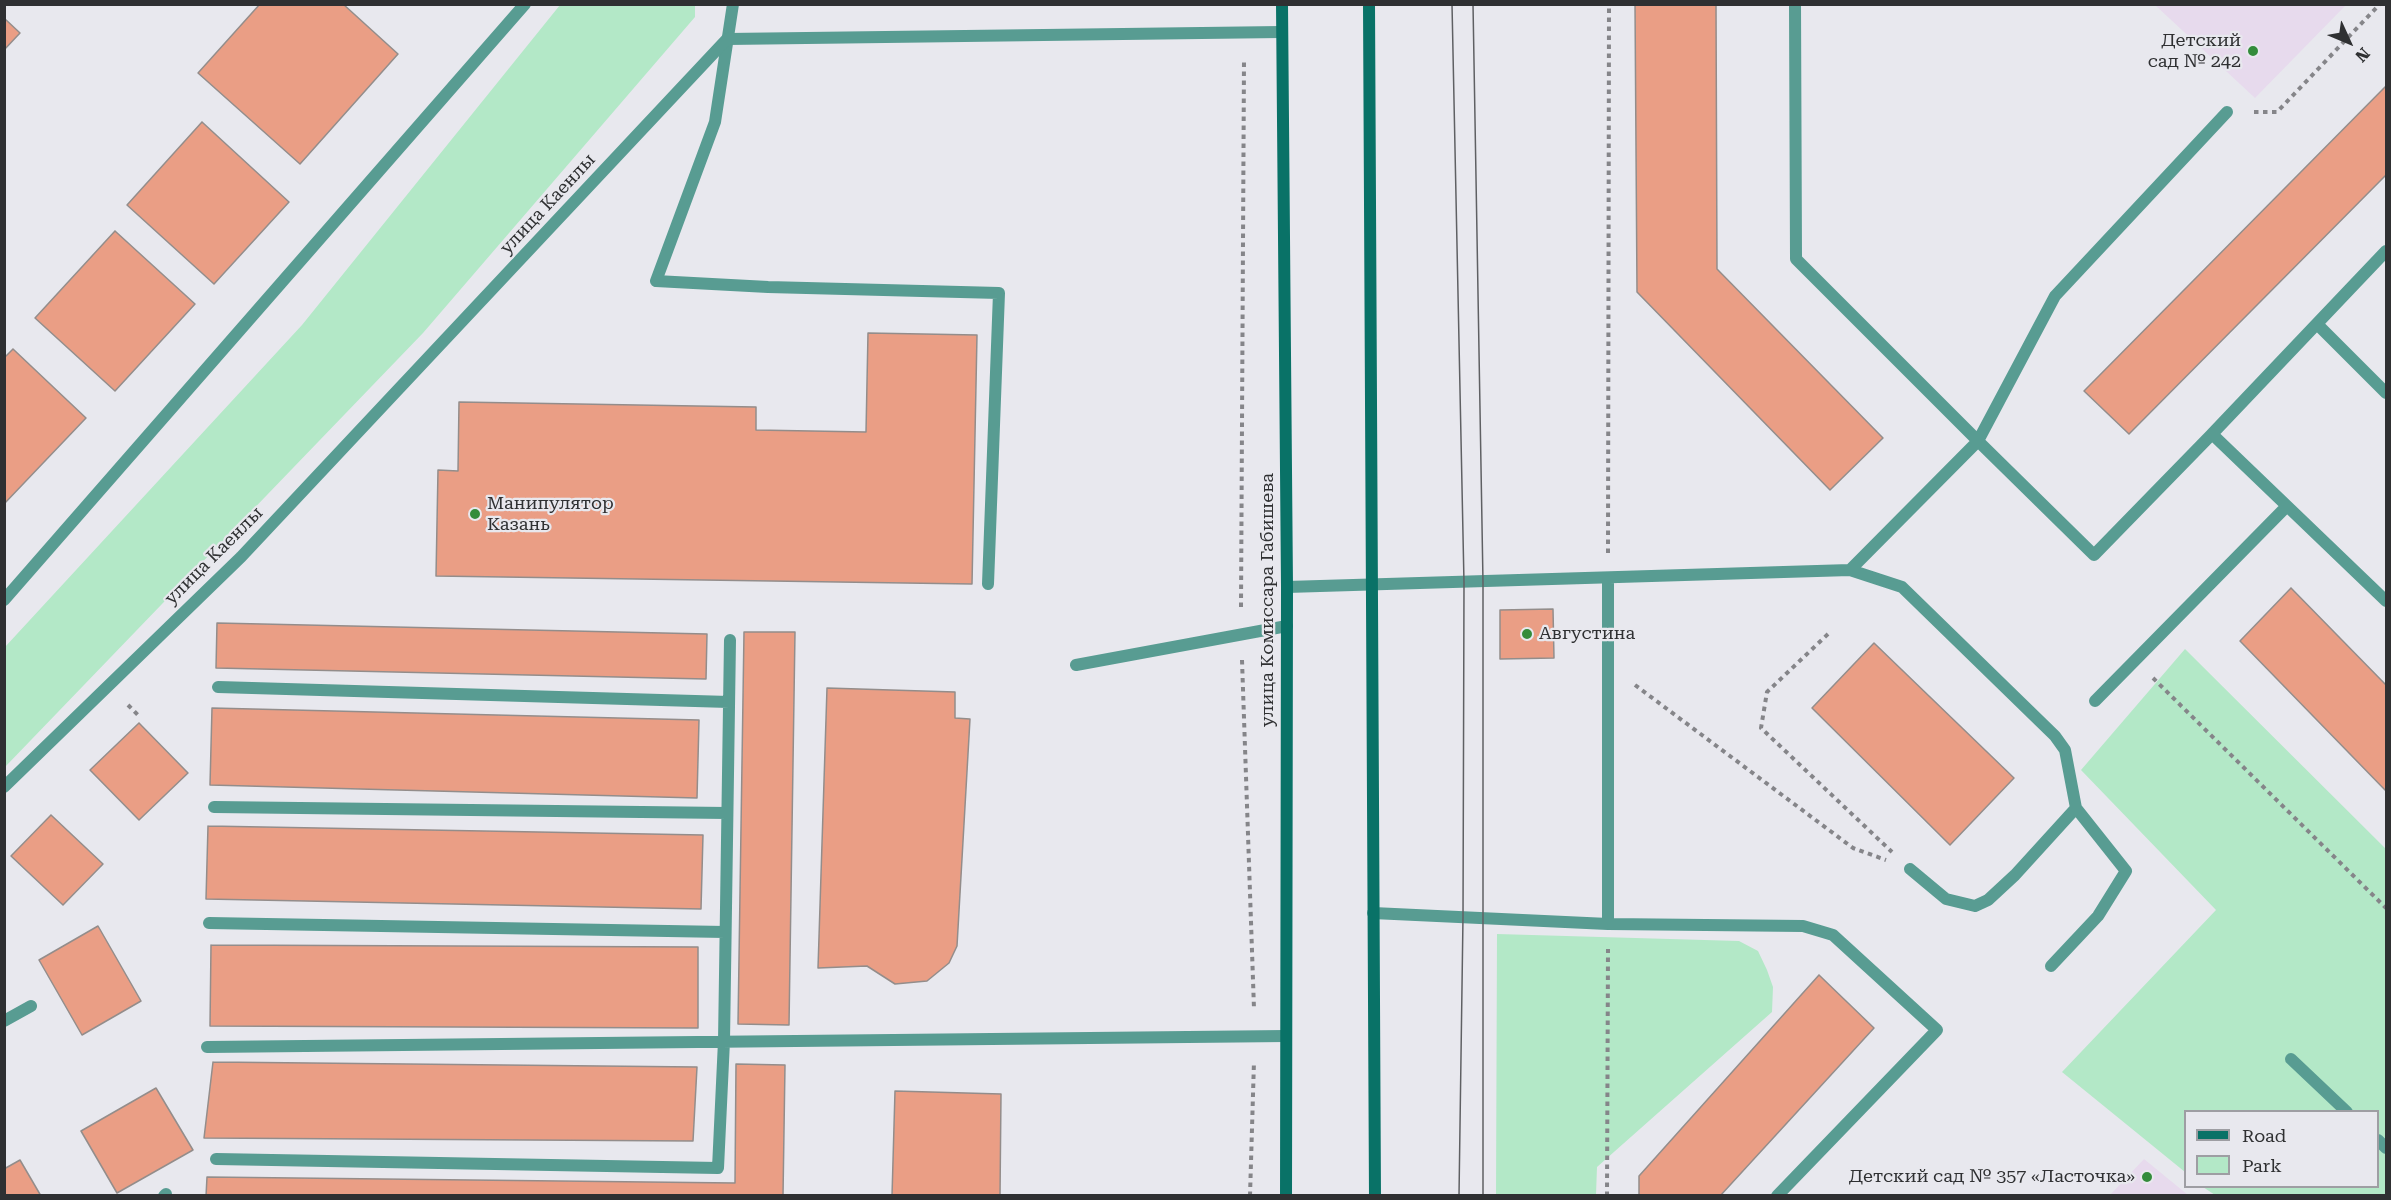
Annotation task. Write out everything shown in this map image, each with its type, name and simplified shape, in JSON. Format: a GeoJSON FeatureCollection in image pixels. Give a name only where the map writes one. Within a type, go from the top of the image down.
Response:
{"type":"FeatureCollection","features":[{"type":"Feature","properties":{"kind":"street"},"geometry":{"type":"LineString","coordinates":[[4,600],[525,4]]}},
{"type":"Feature","properties":{"kind":"street"},"geometry":{"type":"LineString","coordinates":[[733,4],[715,122],[656,281],[768,287],[999,293],[988,584]]}},
{"type":"Feature","properties":{"kind":"street","name":"улица Комиссара Габишева"},"geometry":{"type":"LineString","coordinates":[[1282,4],[1287,587],[1286,1196]]}},
{"type":"Feature","properties":{"kind":"street"},"geometry":{"type":"LineString","coordinates":[[1369,4],[1375,1196]]}},
{"type":"Feature","properties":{"kind":"street"},"geometry":{"type":"LineString","coordinates":[[1795,4],[1796,259],[2094,555],[2386,251]]}},
{"type":"Feature","properties":{"kind":"street"},"geometry":{"type":"LineString","coordinates":[[727,39],[1281,32]]}},
{"type":"Feature","properties":{"kind":"street","name":"улица Каенлы"},"geometry":{"type":"LineString","coordinates":[[4,787],[242,557],[727,39]]}},
{"type":"Feature","properties":{"kind":"street"},"geometry":{"type":"LineString","coordinates":[[1850,570],[1978,441],[2055,296],[2227,112]]}},
{"type":"Feature","properties":{"kind":"street"},"geometry":{"type":"LineString","coordinates":[[2317,324],[2386,393]]}},
{"type":"Feature","properties":{"kind":"street"},"geometry":{"type":"LineString","coordinates":[[2212,434],[2386,601]]}},
{"type":"Feature","properties":{"kind":"street"},"geometry":{"type":"LineString","coordinates":[[2095,701],[2287,506]]}},
{"type":"Feature","properties":{"kind":"street"},"geometry":{"type":"LineString","coordinates":[[1287,587],[1850,570],[1902,587],[2055,736],[2065,750],[2076,808],[2126,871],[2098,916],[2051,966]]}},
{"type":"Feature","properties":{"kind":"street"},"geometry":{"type":"LineString","coordinates":[[1608,578],[1608,924]]}},
{"type":"Feature","properties":{"kind":"street"},"geometry":{"type":"LineString","coordinates":[[1076,665],[1287,626]]}},
{"type":"Feature","properties":{"kind":"street"},"geometry":{"type":"LineString","coordinates":[[216,1159],[718,1168],[724,1041],[730,640]]}},
{"type":"Feature","properties":{"kind":"street"},"geometry":{"type":"LineString","coordinates":[[218,687],[729,702]]}},
{"type":"Feature","properties":{"kind":"street"},"geometry":{"type":"LineString","coordinates":[[214,807],[727,813]]}},
{"type":"Feature","properties":{"kind":"street"},"geometry":{"type":"LineString","coordinates":[[1910,869],[1946,899],[1975,906],[1988,900],[2015,875],[2076,808]]}},
{"type":"Feature","properties":{"kind":"street"},"geometry":{"type":"LineString","coordinates":[[1373,914],[1608,924],[1803,926],[1833,935],[1936,1030],[1777,1196]]}},
{"type":"Feature","properties":{"kind":"street"},"geometry":{"type":"LineString","coordinates":[[209,922],[725,932]]}},
{"type":"Feature","properties":{"kind":"street"},"geometry":{"type":"LineString","coordinates":[[4,1021],[31,1006]]}},
{"type":"Feature","properties":{"kind":"street"},"geometry":{"type":"LineString","coordinates":[[207,1047],[1286,1036]]}},
{"type":"Feature","properties":{"kind":"street"},"geometry":{"type":"LineString","coordinates":[[2291,1059],[2345,1110]]}},
{"type":"Feature","properties":{"kind":"path"},"geometry":{"type":"LineString","coordinates":[[1608,578],[1609,4]]}},
{"type":"Feature","properties":{"kind":"path"},"geometry":{"type":"LineString","coordinates":[[2227,112],[2277,112],[2380,4]]}},
{"type":"Feature","properties":{"kind":"path"},"geometry":{"type":"LineString","coordinates":[[1244,33],[1241,634],[1254,1037],[1250,1196]]}},
{"type":"Feature","properties":{"kind":"path"},"geometry":{"type":"LineString","coordinates":[[1828,634],[1767,692],[1761,728],[1910,869]]}},
{"type":"Feature","properties":{"kind":"path"},"geometry":{"type":"LineString","coordinates":[[2135,661],[2386,908]]}},
{"type":"Feature","properties":{"kind":"path"},"geometry":{"type":"LineString","coordinates":[[1608,664],[1853,848],[1910,869]]}},
{"type":"Feature","properties":{"kind":"path"},"geometry":{"type":"LineString","coordinates":[[1607,1196],[1608,924]]}},
{"type":"Feature","properties":{"kind":"shaded area","name":"Детский сад № 242"},"geometry":{"type":"Polygon","coordinates":[[[2155,5],[2346,5],[2255,98],[2155,5]]]}},
{"type":"Feature","properties":{"kind":"shaded area","name":"Детский сад № 357 «Ласточка»"},"geometry":{"type":"Polygon","coordinates":[[[2144,1159],[2188,1195],[2110,1195],[2144,1159]]]}},
{"type":"Feature","properties":{"kind":"green space"},"geometry":{"type":"Polygon","coordinates":[[[560,5],[695,5],[695,17],[423,333],[5,767],[5,647],[302,325],[560,5]]]}},
{"type":"Feature","properties":{"kind":"green space"},"geometry":{"type":"Polygon","coordinates":[[[2185,649],[2386,849],[2386,1195],[2215,1195],[2204,1188],[2379,1188],[2379,1110],[2184,1110],[2184,1171],[2062,1072],[2216,910],[2081,770],[2185,649]]]}},
{"type":"Feature","properties":{"kind":"green space"},"geometry":{"type":"Polygon","coordinates":[[[1497,934],[1739,941],[1758,951],[1767,970],[1773,987],[1772,1012],[1597,1167],[1596,1195],[1496,1195],[1497,934]]]}},
{"type":"Feature","properties":{"kind":"building"},"geometry":{"type":"Polygon","coordinates":[[[260,4],[343,4],[398,54],[300,164],[198,73],[260,4]]]}},
{"type":"Feature","properties":{"kind":"building"},"geometry":{"type":"Polygon","coordinates":[[[1635,4],[1716,4],[1717,269],[1883,438],[1830,490],[1637,292],[1635,4]]]}},
{"type":"Feature","properties":{"kind":"building"},"geometry":{"type":"Polygon","coordinates":[[[4,18],[20,33],[4,50],[4,18]]]}},
{"type":"Feature","properties":{"kind":"building"},"geometry":{"type":"Polygon","coordinates":[[[2386,86],[2386,175],[2129,434],[2084,391],[2386,86]]]}},
{"type":"Feature","properties":{"kind":"building"},"geometry":{"type":"Polygon","coordinates":[[[202,122],[289,202],[214,284],[127,205],[202,122]]]}},
{"type":"Feature","properties":{"kind":"building"},"geometry":{"type":"Polygon","coordinates":[[[115,231],[195,304],[115,391],[35,318],[115,231]]]}},
{"type":"Feature","properties":{"kind":"building"},"geometry":{"type":"Polygon","coordinates":[[[868,333],[977,335],[972,584],[436,576],[438,470],[458,471],[459,402],[756,407],[756,430],[866,432],[868,333]]]}},
{"type":"Feature","properties":{"kind":"building"},"geometry":{"type":"Polygon","coordinates":[[[13,349],[86,418],[4,504],[4,358],[13,349]]]}},
{"type":"Feature","properties":{"kind":"building"},"geometry":{"type":"Polygon","coordinates":[[[2291,588],[2386,685],[2386,791],[2240,641],[2291,588]]]}},
{"type":"Feature","properties":{"kind":"building"},"geometry":{"type":"Polygon","coordinates":[[[1553,609],[1554,658],[1500,659],[1500,610],[1553,609]]]}},
{"type":"Feature","properties":{"kind":"building"},"geometry":{"type":"Polygon","coordinates":[[[217,623],[707,634],[706,679],[216,668],[217,623]]]}},
{"type":"Feature","properties":{"kind":"building"},"geometry":{"type":"Polygon","coordinates":[[[744,632],[795,632],[789,1025],[738,1024],[744,632]]]}},
{"type":"Feature","properties":{"kind":"building"},"geometry":{"type":"Polygon","coordinates":[[[1874,643],[2014,778],[1950,845],[1812,708],[1874,643]]]}},
{"type":"Feature","properties":{"kind":"building"},"geometry":{"type":"Polygon","coordinates":[[[827,688],[955,692],[955,718],[970,719],[957,946],[949,963],[927,981],[895,984],[867,966],[818,968],[827,688]]]}},
{"type":"Feature","properties":{"kind":"building"},"geometry":{"type":"Polygon","coordinates":[[[212,708],[699,720],[697,798],[210,785],[212,708]]]}},
{"type":"Feature","properties":{"kind":"building"},"geometry":{"type":"Polygon","coordinates":[[[139,723],[188,773],[139,820],[90,770],[139,723]]]}},
{"type":"Feature","properties":{"kind":"building"},"geometry":{"type":"Polygon","coordinates":[[[51,815],[103,864],[63,905],[11,856],[51,815]]]}},
{"type":"Feature","properties":{"kind":"building"},"geometry":{"type":"Polygon","coordinates":[[[208,826],[703,835],[701,909],[206,899],[208,826]]]}},
{"type":"Feature","properties":{"kind":"building"},"geometry":{"type":"Polygon","coordinates":[[[98,926],[141,1001],[82,1035],[39,960],[98,926]]]}},
{"type":"Feature","properties":{"kind":"building"},"geometry":{"type":"Polygon","coordinates":[[[211,945],[698,947],[698,1028],[210,1026],[211,945]]]}},
{"type":"Feature","properties":{"kind":"building"},"geometry":{"type":"Polygon","coordinates":[[[1819,975],[1874,1028],[1720,1196],[1639,1196],[1639,1176],[1819,975]]]}},
{"type":"Feature","properties":{"kind":"building"},"geometry":{"type":"Polygon","coordinates":[[[213,1062],[697,1067],[693,1141],[204,1138],[213,1062]]]}},
{"type":"Feature","properties":{"kind":"building"},"geometry":{"type":"Polygon","coordinates":[[[736,1064],[785,1065],[783,1196],[206,1196],[207,1177],[735,1183],[736,1064]]]}},
{"type":"Feature","properties":{"kind":"building"},"geometry":{"type":"Polygon","coordinates":[[[156,1088],[193,1150],[117,1193],[81,1131],[156,1088]]]}},
{"type":"Feature","properties":{"kind":"building"},"geometry":{"type":"Polygon","coordinates":[[[895,1091],[1001,1094],[1000,1196],[892,1196],[895,1091]]]}},
{"type":"Feature","properties":{"kind":"building"},"geometry":{"type":"Polygon","coordinates":[[[20,1160],[41,1196],[4,1196],[4,1169],[20,1160]]]}},
{"type":"Feature","properties":{"kind":"tram line"},"geometry":{"type":"LineString","coordinates":[[1452,4],[1464,583],[1459,1196]]}},
{"type":"Feature","properties":{"kind":"tram line"},"geometry":{"type":"LineString","coordinates":[[1473,4],[1483,582],[1483,1196]]}},
{"type":"Feature","properties":{"kind":"place","name":"Детский сад № 242"},"geometry":{"type":"Point","coordinates":[2253,51]}},
{"type":"Feature","properties":{"kind":"place","name":"Манипулятор Казань"},"geometry":{"type":"Point","coordinates":[475,514]}},
{"type":"Feature","properties":{"kind":"place","name":"Августина"},"geometry":{"type":"Point","coordinates":[1527,634]}},
{"type":"Feature","properties":{"kind":"place","name":"Детский сад № 357 «Ласточка»"},"geometry":{"type":"Point","coordinates":[2147,1177]}}]}
